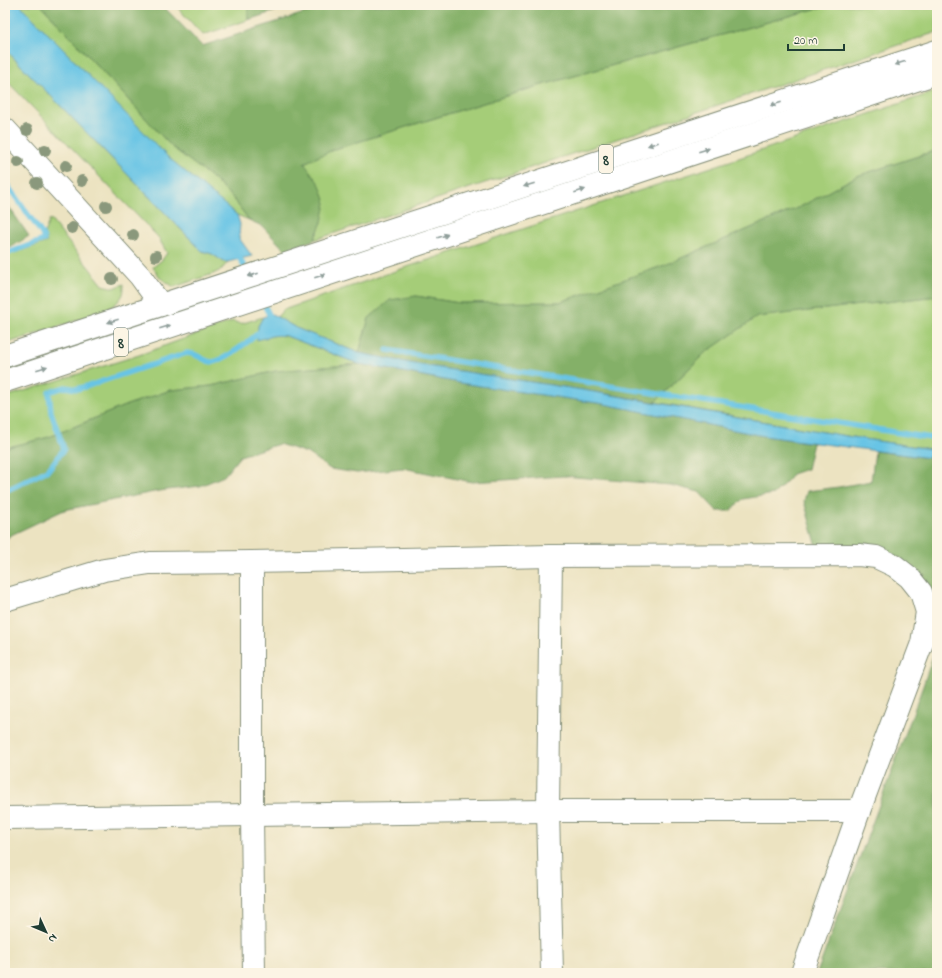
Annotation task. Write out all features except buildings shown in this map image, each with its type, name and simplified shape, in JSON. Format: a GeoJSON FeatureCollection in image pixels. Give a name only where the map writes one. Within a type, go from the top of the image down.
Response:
{"type":"FeatureCollection","features":[{"type":"Feature","properties":{"kind":"main road","name":"8"},"geometry":{"type":"LineString","coordinates":[[5,356],[937,51]]}},
{"type":"Feature","properties":{"kind":"main road","name":"8"},"geometry":{"type":"LineString","coordinates":[[5,381],[937,73]]}},
{"type":"Feature","properties":{"kind":"main road"},"geometry":{"type":"LineString","coordinates":[[5,129],[140,276],[161,305]]}},
{"type":"Feature","properties":{"kind":"main road"},"geometry":{"type":"LineString","coordinates":[[5,600],[104,570],[150,563],[551,556],[859,555],[876,557],[895,566],[909,578],[920,592],[927,612],[922,644],[859,811],[802,973]]}},
{"type":"Feature","properties":{"kind":"main road"},"geometry":{"type":"LineString","coordinates":[[551,556],[548,811],[552,973]]}},
{"type":"Feature","properties":{"kind":"main road"},"geometry":{"type":"LineString","coordinates":[[252,562],[252,815],[254,973]]}},
{"type":"Feature","properties":{"kind":"main road"},"geometry":{"type":"LineString","coordinates":[[5,818],[548,811],[859,811]]}},
{"type":"Feature","properties":{"kind":"green space"},"geometry":{"type":"Polygon","coordinates":[[[20,5],[41,5],[172,147],[211,177],[232,197],[249,220],[237,215],[168,158],[20,5]]]}},
{"type":"Feature","properties":{"kind":"green space"},"geometry":{"type":"Polygon","coordinates":[[[41,5],[162,5],[202,46],[329,5],[829,5],[535,87],[335,149],[304,163],[320,185],[326,203],[322,222],[314,240],[285,250],[262,226],[249,220],[232,197],[211,177],[172,147],[41,5]]]}},
{"type":"Feature","properties":{"kind":"green space"},"geometry":{"type":"Polygon","coordinates":[[[175,5],[248,5],[248,20],[203,35],[175,5]]]}},
{"type":"Feature","properties":{"kind":"green space"},"geometry":{"type":"Polygon","coordinates":[[[248,5],[294,5],[248,20],[248,5]]]}},
{"type":"Feature","properties":{"kind":"green space"},"geometry":{"type":"Polygon","coordinates":[[[829,5],[937,5],[937,32],[314,240],[322,222],[304,163],[335,149],[535,87],[829,5]]]}},
{"type":"Feature","properties":{"kind":"green space"},"geometry":{"type":"Polygon","coordinates":[[[5,49],[202,251],[212,254],[224,262],[228,262],[221,270],[174,287],[159,277],[153,267],[162,260],[167,253],[158,237],[5,79],[5,49]]]}},
{"type":"Feature","properties":{"kind":"green space"},"geometry":{"type":"Polygon","coordinates":[[[937,91],[937,150],[857,176],[802,206],[665,265],[560,302],[459,303],[416,296],[369,318],[359,353],[296,328],[277,317],[283,310],[401,269],[937,91]]]}},
{"type":"Feature","properties":{"kind":"green space"},"geometry":{"type":"Polygon","coordinates":[[[937,150],[937,296],[757,317],[705,353],[655,402],[421,365],[359,353],[369,318],[390,300],[416,296],[459,303],[560,302],[665,265],[802,206],[857,176],[937,150]]]}},
{"type":"Feature","properties":{"kind":"green space"},"geometry":{"type":"Polygon","coordinates":[[[5,201],[29,236],[5,251],[5,201]]]}},
{"type":"Feature","properties":{"kind":"green space"},"geometry":{"type":"Polygon","coordinates":[[[50,219],[103,285],[114,288],[124,284],[123,294],[116,303],[99,313],[5,344],[5,256],[47,242],[44,233],[50,219]]]}},
{"type":"Feature","properties":{"kind":"green space"},"geometry":{"type":"Polygon","coordinates":[[[937,296],[937,450],[858,438],[655,402],[705,353],[757,317],[937,296]]]}},
{"type":"Feature","properties":{"kind":"green space"},"geometry":{"type":"Polygon","coordinates":[[[263,317],[258,326],[265,338],[270,336],[286,336],[359,364],[276,371],[211,386],[171,390],[127,405],[49,437],[5,448],[5,397],[139,355],[233,321],[240,324],[263,317]]]}},
{"type":"Feature","properties":{"kind":"green space"},"geometry":{"type":"Polygon","coordinates":[[[359,364],[460,383],[604,404],[764,436],[813,443],[807,469],[792,474],[774,494],[743,499],[730,511],[717,511],[699,492],[670,485],[564,476],[472,482],[403,468],[357,473],[330,469],[307,453],[279,444],[240,456],[224,476],[200,486],[159,491],[64,510],[9,536],[5,542],[5,448],[49,437],[127,405],[171,390],[211,386],[276,371],[359,364]]]}},
{"type":"Feature","properties":{"kind":"green space"},"geometry":{"type":"Polygon","coordinates":[[[875,451],[937,459],[937,604],[931,603],[900,558],[817,547],[804,501],[807,491],[871,481],[875,451]]]}},
{"type":"Feature","properties":{"kind":"green space"},"geometry":{"type":"Polygon","coordinates":[[[937,643],[937,973],[817,973],[923,686],[937,643]]]}},
{"type":"Feature","properties":{"kind":"water"},"geometry":{"type":"Polygon","coordinates":[[[5,5],[20,5],[168,157],[237,215],[240,224],[239,238],[252,256],[224,262],[212,254],[202,251],[5,49],[5,5]]]}},
{"type":"Feature","properties":{"kind":"water"},"geometry":{"type":"Polygon","coordinates":[[[272,314],[296,328],[359,353],[421,365],[583,390],[858,438],[937,450],[937,459],[764,436],[604,404],[460,383],[359,364],[282,335],[257,340],[258,326],[263,317],[272,314]]]}},
{"type":"Feature","properties":{"kind":"waterway"},"geometry":{"type":"LineString","coordinates":[[5,182],[42,234],[44,240],[5,254]]}},
{"type":"Feature","properties":{"kind":"waterway"},"geometry":{"type":"LineString","coordinates":[[237,253],[247,272]]}},
{"type":"Feature","properties":{"kind":"waterway"},"geometry":{"type":"LineString","coordinates":[[262,301],[272,320]]}},
{"type":"Feature","properties":{"kind":"waterway"},"geometry":{"type":"LineString","coordinates":[[5,491],[48,470],[64,449],[51,412],[49,392],[65,387],[77,389],[187,353],[213,362],[232,353],[263,329]]}},
{"type":"Feature","properties":{"kind":"waterway"},"geometry":{"type":"LineString","coordinates":[[387,350],[937,439]]}}]}
